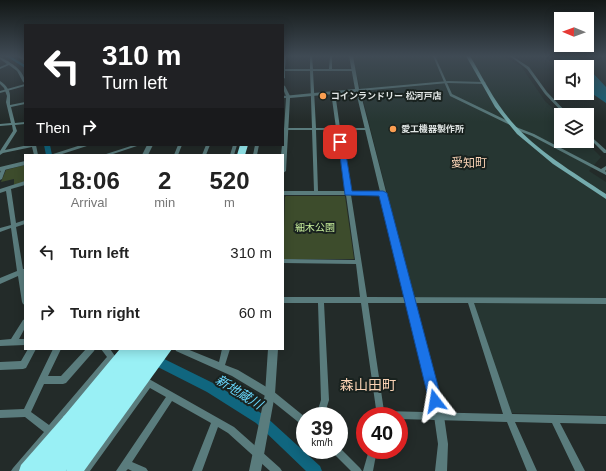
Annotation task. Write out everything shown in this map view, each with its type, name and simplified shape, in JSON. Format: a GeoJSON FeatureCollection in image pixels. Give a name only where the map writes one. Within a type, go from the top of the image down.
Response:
{"type":"FeatureCollection","features":[{"type":"Feature","properties":{"kind":"highway"},"geometry":{"type":"LineString","coordinates":[[27,471],[128,350]]}},
{"type":"Feature","properties":{"kind":"highway"},"geometry":{"type":"LineString","coordinates":[[44,471],[140,350]]}},
{"type":"Feature","properties":{"kind":"highway"},"geometry":{"type":"LineString","coordinates":[[56,471],[151,350]]}},
{"type":"Feature","properties":{"kind":"highway"},"geometry":{"type":"LineString","coordinates":[[74,471],[164,350]]}},
{"type":"Feature","properties":{"kind":"main road"},"geometry":{"type":"LineString","coordinates":[[481,78],[501,112],[513,126],[531,143],[606,197]]}},
{"type":"Feature","properties":{"kind":"street"},"geometry":{"type":"LineString","coordinates":[[311,78],[316,193]]}},
{"type":"Feature","properties":{"kind":"street"},"geometry":{"type":"LineString","coordinates":[[354,78],[439,416],[442,444],[442,471]]}},
{"type":"Feature","properties":{"kind":"street"},"geometry":{"type":"LineString","coordinates":[[443,78],[449,92],[455,97],[533,135],[594,168],[604,172],[606,167]]}},
{"type":"Feature","properties":{"kind":"street"},"geometry":{"type":"LineString","coordinates":[[535,78],[561,108]]}},
{"type":"Feature","properties":{"kind":"street"},"geometry":{"type":"LineString","coordinates":[[0,82],[9,96],[9,106],[15,131],[1,152]]}},
{"type":"Feature","properties":{"kind":"street"},"geometry":{"type":"LineString","coordinates":[[367,129],[284,129],[286,97],[445,82],[484,83]]}},
{"type":"Feature","properties":{"kind":"street"},"geometry":{"type":"LineString","coordinates":[[0,92],[24,83]]}},
{"type":"Feature","properties":{"kind":"street"},"geometry":{"type":"LineString","coordinates":[[333,92],[380,407]]}},
{"type":"Feature","properties":{"kind":"street"},"geometry":{"type":"LineString","coordinates":[[9,106],[24,103]]}},
{"type":"Feature","properties":{"kind":"street"},"geometry":{"type":"LineString","coordinates":[[0,125],[24,123]]}},
{"type":"Feature","properties":{"kind":"street"},"geometry":{"type":"LineString","coordinates":[[594,141],[606,152]]}},
{"type":"Feature","properties":{"kind":"street"},"geometry":{"type":"LineString","coordinates":[[1,152],[29,146]]}},
{"type":"Feature","properties":{"kind":"street"},"geometry":{"type":"LineString","coordinates":[[57,154],[84,146]]}},
{"type":"Feature","properties":{"kind":"street"},"geometry":{"type":"LineString","coordinates":[[108,154],[135,146]]}},
{"type":"Feature","properties":{"kind":"street"},"geometry":{"type":"LineString","coordinates":[[0,179],[2,168],[24,163]]}},
{"type":"Feature","properties":{"kind":"street"},"geometry":{"type":"LineString","coordinates":[[0,190],[24,183]]}},
{"type":"Feature","properties":{"kind":"street"},"geometry":{"type":"LineString","coordinates":[[8,188],[24,292]]}},
{"type":"Feature","properties":{"kind":"street"},"geometry":{"type":"LineString","coordinates":[[284,194],[383,193]]}},
{"type":"Feature","properties":{"kind":"street"},"geometry":{"type":"LineString","coordinates":[[0,230],[24,222]]}},
{"type":"Feature","properties":{"kind":"street"},"geometry":{"type":"LineString","coordinates":[[284,261],[358,262]]}},
{"type":"Feature","properties":{"kind":"street"},"geometry":{"type":"LineString","coordinates":[[0,281],[22,272]]}},
{"type":"Feature","properties":{"kind":"street"},"geometry":{"type":"LineString","coordinates":[[284,300],[606,301]]}},
{"type":"Feature","properties":{"kind":"street"},"geometry":{"type":"LineString","coordinates":[[321,300],[324,400],[322,407]]}},
{"type":"Feature","properties":{"kind":"street"},"geometry":{"type":"LineString","coordinates":[[470,301],[509,418],[532,471]]}},
{"type":"Feature","properties":{"kind":"street"},"geometry":{"type":"LineString","coordinates":[[13,342],[24,324]]}},
{"type":"Feature","properties":{"kind":"street"},"geometry":{"type":"LineString","coordinates":[[0,343],[24,342]]}},
{"type":"Feature","properties":{"kind":"street"},"geometry":{"type":"LineString","coordinates":[[0,366],[23,365],[31,350]]}},
{"type":"Feature","properties":{"kind":"street"},"geometry":{"type":"LineString","coordinates":[[26,413],[57,350]]}},
{"type":"Feature","properties":{"kind":"street"},"geometry":{"type":"LineString","coordinates":[[43,380],[63,380],[90,350]]}},
{"type":"Feature","properties":{"kind":"street"},"geometry":{"type":"LineString","coordinates":[[16,471],[111,358],[107,350]]}},
{"type":"Feature","properties":{"kind":"street"},"geometry":{"type":"LineString","coordinates":[[181,350],[235,373],[270,394],[296,415]]}},
{"type":"Feature","properties":{"kind":"street"},"geometry":{"type":"LineString","coordinates":[[221,367],[226,350]]}},
{"type":"Feature","properties":{"kind":"street"},"geometry":{"type":"LineString","coordinates":[[255,471],[270,394],[273,350]]}},
{"type":"Feature","properties":{"kind":"street"},"geometry":{"type":"LineString","coordinates":[[84,471],[149,383],[231,430],[260,450],[277,471]]}},
{"type":"Feature","properties":{"kind":"street"},"geometry":{"type":"LineString","coordinates":[[76,400],[104,388]]}},
{"type":"Feature","properties":{"kind":"street"},"geometry":{"type":"LineString","coordinates":[[143,471],[123,467],[171,396]]}},
{"type":"Feature","properties":{"kind":"street"},"geometry":{"type":"LineString","coordinates":[[0,414],[26,413],[50,431]]}},
{"type":"Feature","properties":{"kind":"street"},"geometry":{"type":"LineString","coordinates":[[408,416],[606,420]]}},
{"type":"Feature","properties":{"kind":"street"},"geometry":{"type":"LineString","coordinates":[[554,419],[580,471]]}},
{"type":"Feature","properties":{"kind":"street"},"geometry":{"type":"LineString","coordinates":[[198,471],[216,421]]}},
{"type":"Feature","properties":{"kind":"street"},"geometry":{"type":"LineString","coordinates":[[345,459],[357,471]]}},
{"type":"Feature","properties":{"kind":"street"},"geometry":{"type":"LineString","coordinates":[[368,471],[371,459]]}},
{"type":"Feature","properties":{"kind":"shaded area"},"geometry":{"type":"Polygon","coordinates":[[[358,78],[529,78],[545,101],[554,109],[554,148],[592,148],[601,157],[589,171],[606,182],[606,415],[512,413],[509,411],[471,298],[416,297],[413,295],[358,78]]]}},
{"type":"Feature","properties":{"kind":"green space"},"geometry":{"type":"Polygon","coordinates":[[[24,165],[24,182],[14,185],[14,179],[1,182],[6,170],[24,165]]]}},
{"type":"Feature","properties":{"kind":"green space","name":"細木公園"},"geometry":{"type":"Polygon","coordinates":[[[345,196],[354,259],[284,259],[285,197],[345,196]]]}},
{"type":"Feature","properties":{"kind":"water"},"geometry":{"type":"Polygon","coordinates":[[[594,78],[598,78],[606,87],[606,103],[594,95],[594,78]]]}},
{"type":"Feature","properties":{"kind":"waterway","name":"新地蔵川"},"geometry":{"type":"LineString","coordinates":[[47,146],[49,154]]}},
{"type":"Feature","properties":{"kind":"waterway","name":"新地蔵川"},"geometry":{"type":"LineString","coordinates":[[152,358],[211,388],[260,419],[315,471]]}},
{"type":"Feature","properties":{"kind":"place","name":"コインランドリー 松河戸店"},"geometry":{"type":"Point","coordinates":[323,96]}},
{"type":"Feature","properties":{"kind":"place","name":"愛工機器製作所"},"geometry":{"type":"Point","coordinates":[393,129]}},
{"type":"Feature","properties":{"kind":"district","name":"愛知町"},"geometry":{"type":"Point","coordinates":[469,163]}},
{"type":"Feature","properties":{"kind":"district","name":"森山田町"},"geometry":{"type":"Point","coordinates":[368,385]}},
{"type":"Feature","properties":{"kind":"route"},"geometry":{"type":"LineString","coordinates":[[340,142],[348,193],[383,193],[435,401]]}}]}
